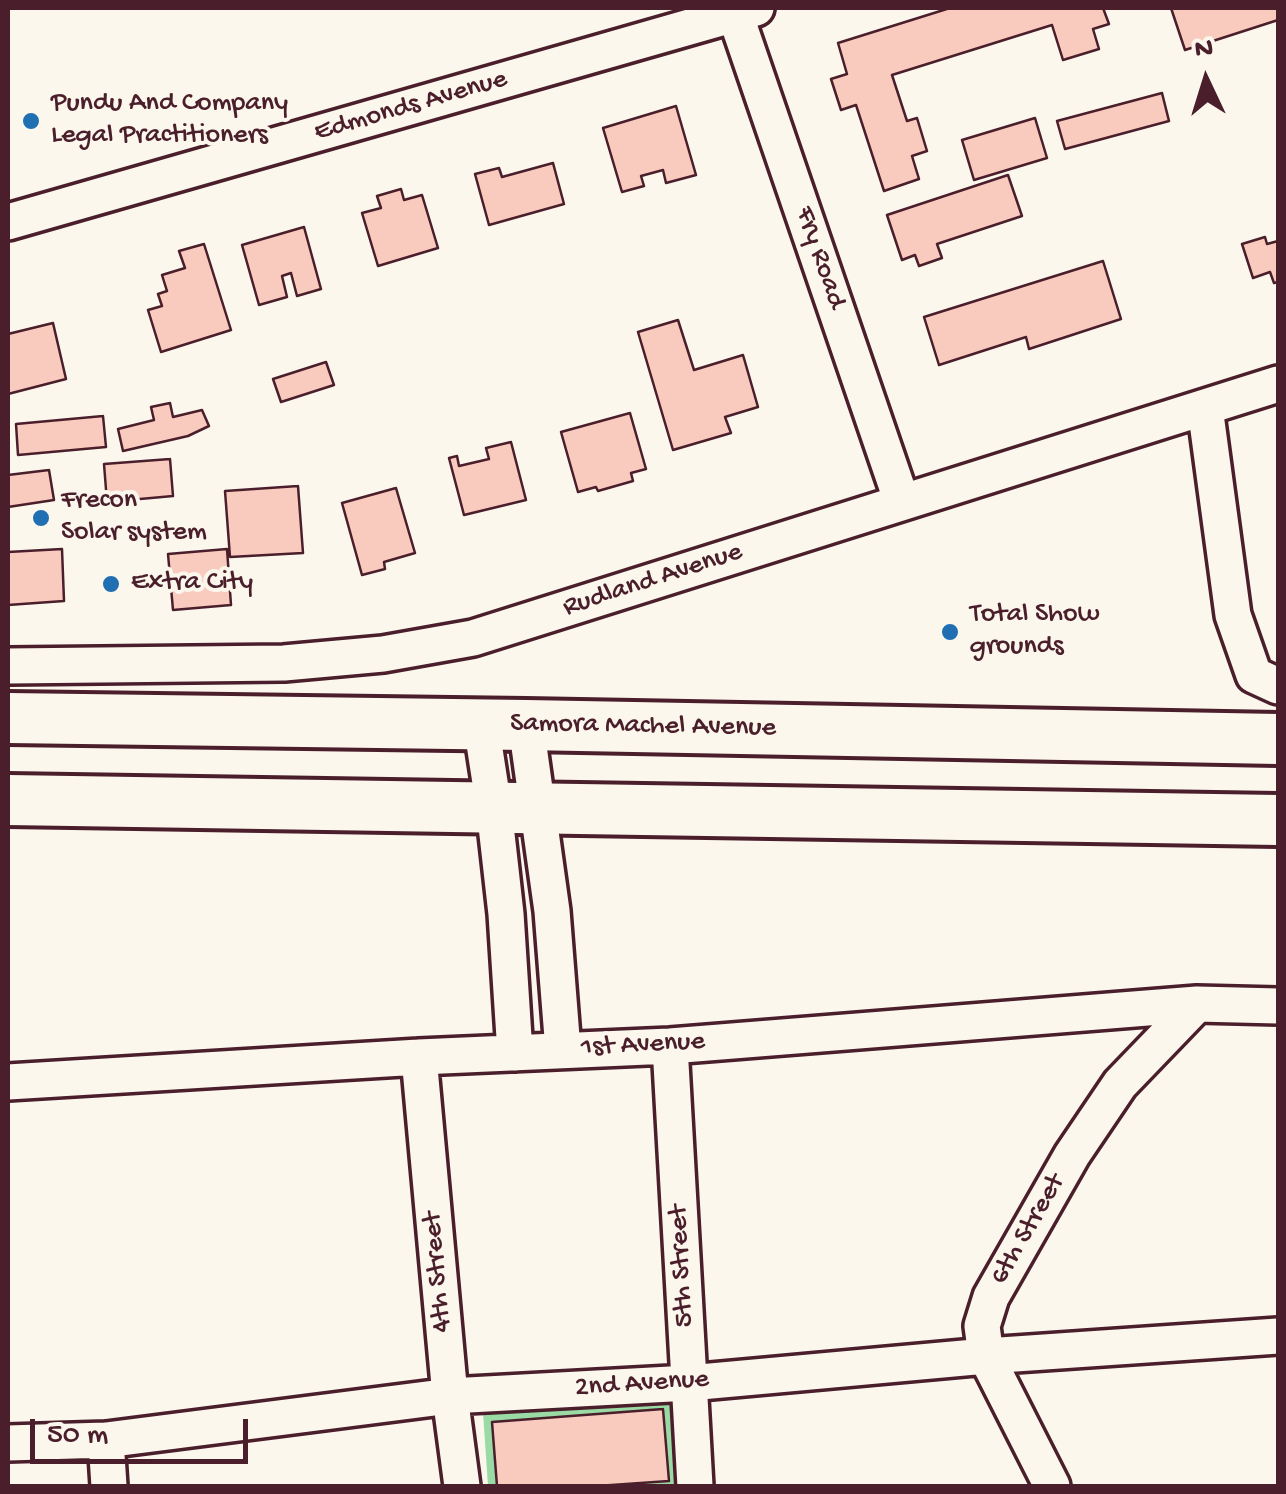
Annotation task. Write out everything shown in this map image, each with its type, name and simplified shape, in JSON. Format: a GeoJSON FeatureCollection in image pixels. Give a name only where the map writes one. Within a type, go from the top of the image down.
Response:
{"type":"FeatureCollection","features":[{"type":"Feature","properties":{"kind":"highway","name":"Samora Machel Avenue"},"geometry":{"type":"LineString","coordinates":[[8,718],[1278,739]]}},
{"type":"Feature","properties":{"kind":"highway"},"geometry":{"type":"LineString","coordinates":[[8,800],[1278,820]]}},
{"type":"Feature","properties":{"kind":"street","name":"Edmonds Avenue"},"geometry":{"type":"LineString","coordinates":[[8,222],[746,11]]}},
{"type":"Feature","properties":{"kind":"street","name":"Fry Road"},"geometry":{"type":"LineString","coordinates":[[746,11],[902,502]]}},
{"type":"Feature","properties":{"kind":"street","name":"Rudland Avenue"},"geometry":{"type":"LineString","coordinates":[[8,666],[284,662],[383,654],[473,638],[1278,384]]}},
{"type":"Feature","properties":{"kind":"street"},"geometry":{"type":"LineString","coordinates":[[1205,406],[1233,615],[1254,675],[1278,686]]}},
{"type":"Feature","properties":{"kind":"street"},"geometry":{"type":"LineString","coordinates":[[503,724],[516,808],[552,911],[563,1050]]}},
{"type":"Feature","properties":{"kind":"street"},"geometry":{"type":"LineString","coordinates":[[514,1053],[506,914],[516,808]]}},
{"type":"Feature","properties":{"kind":"street","name":"1st Avenue"},"geometry":{"type":"LineString","coordinates":[[8,1082],[670,1046],[1198,1004],[1278,1006]]}},
{"type":"Feature","properties":{"kind":"street","name":"6th Street"},"geometry":{"type":"LineString","coordinates":[[1052,1486],[986,1356],[982,1326],[991,1298],[1072,1156],[1120,1084],[1198,1004]]}},
{"type":"Feature","properties":{"kind":"street","name":"5th Street"},"geometry":{"type":"LineString","coordinates":[[670,1046],[695,1486]]}},
{"type":"Feature","properties":{"kind":"street","name":"4th Street"},"geometry":{"type":"LineString","coordinates":[[419,1058],[462,1486]]}},
{"type":"Feature","properties":{"kind":"street","name":"2nd Avenue"},"geometry":{"type":"LineString","coordinates":[[8,1443],[106,1440],[450,1396],[690,1383],[986,1356],[1278,1336]]}},
{"type":"Feature","properties":{"kind":"street"},"geometry":{"type":"LineString","coordinates":[[106,1440],[109,1486]]}},
{"type":"Feature","properties":{"kind":"green space"},"geometry":{"type":"Polygon","coordinates":[[[677,1399],[686,1486],[488,1486],[483,1412],[677,1399]]]}},
{"type":"Feature","properties":{"kind":"building"},"geometry":{"type":"Polygon","coordinates":[[[950,8],[1103,8],[1109,24],[1093,29],[1099,49],[1063,60],[1052,25],[892,75],[907,121],[917,118],[927,151],[912,156],[919,179],[884,191],[856,105],[841,110],[831,79],[847,74],[838,43],[950,8]]]}},
{"type":"Feature","properties":{"kind":"building"},"geometry":{"type":"Polygon","coordinates":[[[1171,8],[1278,8],[1278,20],[1185,50],[1171,8]]]}},
{"type":"Feature","properties":{"kind":"building"},"geometry":{"type":"Polygon","coordinates":[[[1162,93],[1169,121],[1065,149],[1057,121],[1162,93]]]}},
{"type":"Feature","properties":{"kind":"building"},"geometry":{"type":"Polygon","coordinates":[[[676,106],[696,175],[666,183],[663,170],[641,176],[644,186],[622,192],[603,128],[676,106]]]}},
{"type":"Feature","properties":{"kind":"building"},"geometry":{"type":"Polygon","coordinates":[[[1035,118],[1047,158],[974,180],[962,140],[1035,118]]]}},
{"type":"Feature","properties":{"kind":"building"},"geometry":{"type":"Polygon","coordinates":[[[553,163],[564,204],[489,225],[475,174],[499,168],[502,177],[553,163]]]}},
{"type":"Feature","properties":{"kind":"building"},"geometry":{"type":"Polygon","coordinates":[[[1008,175],[1022,216],[937,244],[942,258],[919,266],[915,255],[902,260],[887,215],[1008,175]]]}},
{"type":"Feature","properties":{"kind":"building"},"geometry":{"type":"Polygon","coordinates":[[[401,189],[404,200],[422,195],[438,248],[378,266],[362,213],[381,208],[377,196],[401,189]]]}},
{"type":"Feature","properties":{"kind":"building"},"geometry":{"type":"Polygon","coordinates":[[[304,227],[321,289],[297,296],[291,273],[282,276],[287,297],[259,305],[242,245],[304,227]]]}},
{"type":"Feature","properties":{"kind":"building"},"geometry":{"type":"Polygon","coordinates":[[[1265,237],[1267,244],[1278,241],[1278,282],[1274,283],[1270,272],[1253,278],[1242,244],[1265,237]]]}},
{"type":"Feature","properties":{"kind":"building"},"geometry":{"type":"Polygon","coordinates":[[[204,244],[231,330],[161,352],[148,310],[162,306],[158,294],[167,291],[162,275],[185,268],[179,251],[204,244]]]}},
{"type":"Feature","properties":{"kind":"building"},"geometry":{"type":"Polygon","coordinates":[[[1103,261],[1121,319],[1029,349],[1026,337],[939,365],[924,317],[1103,261]]]}},
{"type":"Feature","properties":{"kind":"building"},"geometry":{"type":"Polygon","coordinates":[[[678,320],[694,370],[743,355],[758,407],[725,417],[731,433],[673,450],[638,332],[678,320]]]}},
{"type":"Feature","properties":{"kind":"building"},"geometry":{"type":"Polygon","coordinates":[[[53,323],[66,379],[8,394],[8,334],[53,323]]]}},
{"type":"Feature","properties":{"kind":"building"},"geometry":{"type":"Polygon","coordinates":[[[326,362],[334,385],[281,402],[273,379],[326,362]]]}},
{"type":"Feature","properties":{"kind":"building"},"geometry":{"type":"Polygon","coordinates":[[[170,403],[173,417],[202,410],[209,426],[188,436],[123,451],[118,429],[154,420],[151,407],[170,403]]]}},
{"type":"Feature","properties":{"kind":"building"},"geometry":{"type":"Polygon","coordinates":[[[630,413],[646,469],[631,473],[633,481],[578,492],[561,432],[630,413]]]}},
{"type":"Feature","properties":{"kind":"building"},"geometry":{"type":"Polygon","coordinates":[[[103,416],[106,447],[18,455],[16,424],[103,416]]]}},
{"type":"Feature","properties":{"kind":"building"},"geometry":{"type":"Polygon","coordinates":[[[511,442],[526,500],[464,515],[449,458],[457,456],[459,466],[489,459],[486,448],[511,442]]]}},
{"type":"Feature","properties":{"kind":"building"},"geometry":{"type":"Polygon","coordinates":[[[170,459],[173,496],[107,502],[104,464],[170,459]]]}},
{"type":"Feature","properties":{"kind":"building"},"geometry":{"type":"Polygon","coordinates":[[[49,470],[54,500],[8,507],[8,475],[49,470]]]}},
{"type":"Feature","properties":{"kind":"building"},"geometry":{"type":"Polygon","coordinates":[[[298,486],[303,553],[230,557],[225,491],[298,486]]]}},
{"type":"Feature","properties":{"kind":"building"},"geometry":{"type":"Polygon","coordinates":[[[396,488],[415,553],[384,562],[385,569],[362,575],[342,503],[396,488]]]}},
{"type":"Feature","properties":{"kind":"building"},"geometry":{"type":"Polygon","coordinates":[[[62,549],[64,601],[8,605],[8,552],[62,549]]]}},
{"type":"Feature","properties":{"kind":"building"},"geometry":{"type":"Polygon","coordinates":[[[227,549],[231,605],[173,610],[168,554],[227,549]]]}},
{"type":"Feature","properties":{"kind":"building"},"geometry":{"type":"Polygon","coordinates":[[[663,1409],[669,1481],[497,1486],[492,1422],[663,1409]]]}},
{"type":"Feature","properties":{"kind":"place","name":"Pundu And Company Legal Practitioners"},"geometry":{"type":"Point","coordinates":[31,121]}},
{"type":"Feature","properties":{"kind":"place","name":"Frecon Solar system"},"geometry":{"type":"Point","coordinates":[41,518]}},
{"type":"Feature","properties":{"kind":"place","name":"Extra City"},"geometry":{"type":"Point","coordinates":[111,584]}},
{"type":"Feature","properties":{"kind":"place","name":"Total Show grounds"},"geometry":{"type":"Point","coordinates":[950,632]}}]}
